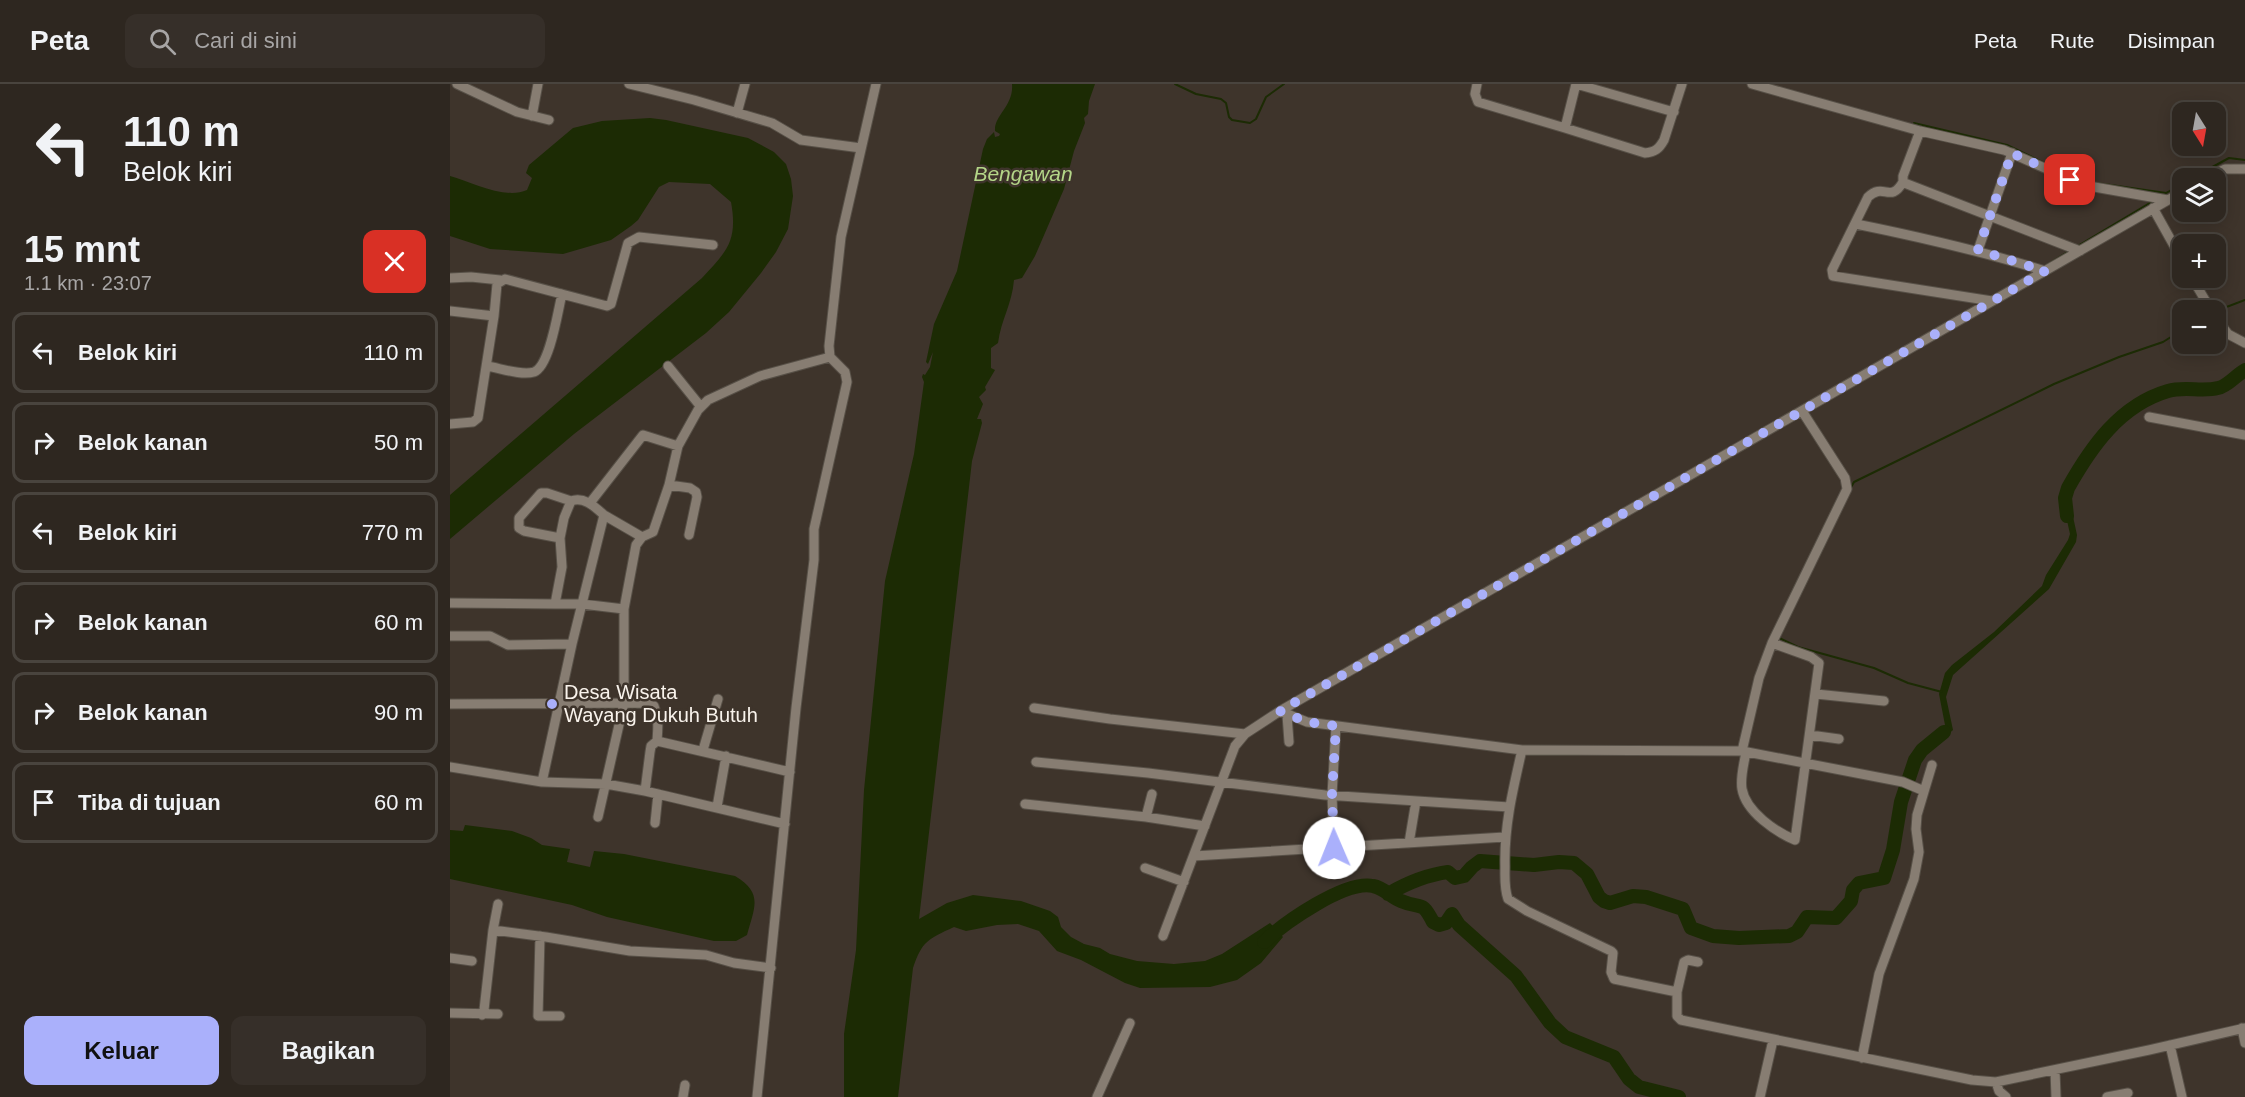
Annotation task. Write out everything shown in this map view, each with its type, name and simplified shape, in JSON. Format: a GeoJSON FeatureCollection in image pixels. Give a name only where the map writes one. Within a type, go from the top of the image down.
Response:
{"type":"FeatureCollection","features":[{"type":"Feature","properties":{"kind":"street"},"geometry":{"type":"LineString","coordinates":[[457,84],[518,112],[549,120]]}},
{"type":"Feature","properties":{"kind":"street"},"geometry":{"type":"LineString","coordinates":[[532,116],[538,84]]}},
{"type":"Feature","properties":{"kind":"street"},"geometry":{"type":"LineString","coordinates":[[629,84],[772,123],[801,140],[861,148]]}},
{"type":"Feature","properties":{"kind":"street"},"geometry":{"type":"LineString","coordinates":[[673,95],[676,84]]}},
{"type":"Feature","properties":{"kind":"street"},"geometry":{"type":"LineString","coordinates":[[737,113],[746,84]]}},
{"type":"Feature","properties":{"kind":"street"},"geometry":{"type":"LineString","coordinates":[[757,1097],[784,824],[814,560],[814,529],[847,382],[845,372],[830,357],[829,346],[841,237],[876,84]]}},
{"type":"Feature","properties":{"kind":"street"},"geometry":{"type":"LineString","coordinates":[[1477,84],[1475,94],[1478,102],[1645,153],[1659,149],[1664,140],[1682,84]]}},
{"type":"Feature","properties":{"kind":"street"},"geometry":{"type":"LineString","coordinates":[[1565,128],[1576,84],[1674,112]]}},
{"type":"Feature","properties":{"kind":"street"},"geometry":{"type":"LineString","coordinates":[[1752,84],[1920,131],[2012,153],[2083,185],[2168,200]]}},
{"type":"Feature","properties":{"kind":"street"},"geometry":{"type":"LineString","coordinates":[[1920,131],[1903,176],[1904,182],[1894,193],[1873,192],[1869,197],[1832,270],[1834,277],[1992,301]]}},
{"type":"Feature","properties":{"kind":"street"},"geometry":{"type":"LineString","coordinates":[[1978,250],[2012,153]]}},
{"type":"Feature","properties":{"kind":"street"},"geometry":{"type":"LineString","coordinates":[[2226,169],[2245,170]]}},
{"type":"Feature","properties":{"kind":"street"},"geometry":{"type":"LineString","coordinates":[[1904,182],[2080,251]]}},
{"type":"Feature","properties":{"kind":"street"},"geometry":{"type":"LineString","coordinates":[[1163,936],[1235,746],[1245,734],[2172,198]]}},
{"type":"Feature","properties":{"kind":"street"},"geometry":{"type":"LineString","coordinates":[[2153,208],[2172,242]]}},
{"type":"Feature","properties":{"kind":"street"},"geometry":{"type":"LineString","coordinates":[[1856,224],[1921,236],[1978,250],[2045,271]]}},
{"type":"Feature","properties":{"kind":"street"},"geometry":{"type":"LineString","coordinates":[[450,278],[505,279],[603,307],[611,304],[628,243],[639,237],[713,245]]}},
{"type":"Feature","properties":{"kind":"street"},"geometry":{"type":"LineString","coordinates":[[450,424],[473,422],[478,418],[497,284],[500,280]]}},
{"type":"Feature","properties":{"kind":"street"},"geometry":{"type":"LineString","coordinates":[[487,366],[527,373],[536,371],[542,366],[549,350],[562,294]]}},
{"type":"Feature","properties":{"kind":"street"},"geometry":{"type":"LineString","coordinates":[[450,311],[494,316]]}},
{"type":"Feature","properties":{"kind":"street"},"geometry":{"type":"LineString","coordinates":[[2226,331],[2245,343]]}},
{"type":"Feature","properties":{"kind":"street"},"geometry":{"type":"LineString","coordinates":[[598,817],[624,703],[624,609],[636,545],[642,537],[653,532],[657,527],[678,446],[701,407],[708,400],[745,382],[830,357]]}},
{"type":"Feature","properties":{"kind":"street"},"geometry":{"type":"LineString","coordinates":[[668,366],[701,407]]}},
{"type":"Feature","properties":{"kind":"street"},"geometry":{"type":"LineString","coordinates":[[1774,644],[1812,657],[1819,663],[1795,840],[1787,837],[1763,819],[1745,798],[1742,784],[1744,751],[1759,678],[1774,644],[1847,489],[1845,478],[1802,411]]}},
{"type":"Feature","properties":{"kind":"street"},"geometry":{"type":"LineString","coordinates":[[2149,417],[2245,435]]}},
{"type":"Feature","properties":{"kind":"street"},"geometry":{"type":"LineString","coordinates":[[590,503],[643,435],[678,446]]}},
{"type":"Feature","properties":{"kind":"street"},"geometry":{"type":"LineString","coordinates":[[669,485],[696,492],[689,535]]}},
{"type":"Feature","properties":{"kind":"street"},"geometry":{"type":"LineString","coordinates":[[560,538],[519,528],[519,518],[541,493],[590,503],[604,515],[642,537]]}},
{"type":"Feature","properties":{"kind":"street"},"geometry":{"type":"LineString","coordinates":[[555,604],[562,567],[560,538],[564,518],[572,501]]}},
{"type":"Feature","properties":{"kind":"street"},"geometry":{"type":"LineString","coordinates":[[542,782],[558,702],[604,515]]}},
{"type":"Feature","properties":{"kind":"street"},"geometry":{"type":"LineString","coordinates":[[450,603],[582,604],[624,609]]}},
{"type":"Feature","properties":{"kind":"street"},"geometry":{"type":"LineString","coordinates":[[450,636],[489,636],[508,645],[572,644]]}},
{"type":"Feature","properties":{"kind":"street"},"geometry":{"type":"LineString","coordinates":[[1816,694],[1884,701]]}},
{"type":"Feature","properties":{"kind":"street"},"geometry":{"type":"LineString","coordinates":[[703,750],[718,699]]}},
{"type":"Feature","properties":{"kind":"street"},"geometry":{"type":"LineString","coordinates":[[450,704],[647,702],[654,706],[658,718],[657,741],[651,746],[645,790]]}},
{"type":"Feature","properties":{"kind":"street"},"geometry":{"type":"LineString","coordinates":[[1034,708],[1245,734]]}},
{"type":"Feature","properties":{"kind":"street"},"geometry":{"type":"LineString","coordinates":[[1284,713],[1307,722],[1522,750],[1744,751],[1903,782],[1920,790]]}},
{"type":"Feature","properties":{"kind":"street"},"geometry":{"type":"LineString","coordinates":[[1284,713],[1289,742]]}},
{"type":"Feature","properties":{"kind":"street"},"geometry":{"type":"LineString","coordinates":[[1334,848],[1332,795],[1336,726]]}},
{"type":"Feature","properties":{"kind":"street"},"geometry":{"type":"LineString","coordinates":[[1810,735],[1839,739]]}},
{"type":"Feature","properties":{"kind":"street"},"geometry":{"type":"LineString","coordinates":[[657,741],[790,772]]}},
{"type":"Feature","properties":{"kind":"street"},"geometry":{"type":"LineString","coordinates":[[1522,750],[1509,807],[1505,837],[1505,889],[1510,902],[1614,953],[1611,972],[1614,979],[1677,992]]}},
{"type":"Feature","properties":{"kind":"street"},"geometry":{"type":"LineString","coordinates":[[717,807],[726,756]]}},
{"type":"Feature","properties":{"kind":"street"},"geometry":{"type":"LineString","coordinates":[[1036,762],[1332,795],[1509,807]]}},
{"type":"Feature","properties":{"kind":"street"},"geometry":{"type":"LineString","coordinates":[[1862,1058],[1879,975],[1914,879],[1919,852],[1916,828],[1920,790],[1932,765]]}},
{"type":"Feature","properties":{"kind":"street"},"geometry":{"type":"LineString","coordinates":[[450,767],[542,782],[606,784],[645,790],[784,824]]}},
{"type":"Feature","properties":{"kind":"street"},"geometry":{"type":"LineString","coordinates":[[655,823],[658,794]]}},
{"type":"Feature","properties":{"kind":"street"},"geometry":{"type":"LineString","coordinates":[[1146,817],[1152,794]]}},
{"type":"Feature","properties":{"kind":"street"},"geometry":{"type":"LineString","coordinates":[[1409,843],[1416,801]]}},
{"type":"Feature","properties":{"kind":"street"},"geometry":{"type":"LineString","coordinates":[[1025,804],[1205,826]]}},
{"type":"Feature","properties":{"kind":"street"},"geometry":{"type":"LineString","coordinates":[[1194,856],[1505,837]]}},
{"type":"Feature","properties":{"kind":"street"},"geometry":{"type":"LineString","coordinates":[[1145,868],[1184,882]]}},
{"type":"Feature","properties":{"kind":"street"},"geometry":{"type":"LineString","coordinates":[[482,1015],[498,904]]}},
{"type":"Feature","properties":{"kind":"street"},"geometry":{"type":"LineString","coordinates":[[493,930],[630,951],[706,956],[734,963],[771,968]]}},
{"type":"Feature","properties":{"kind":"street"},"geometry":{"type":"LineString","coordinates":[[540,936],[538,1016],[560,1016]]}},
{"type":"Feature","properties":{"kind":"street"},"geometry":{"type":"LineString","coordinates":[[450,958],[472,961]]}},
{"type":"Feature","properties":{"kind":"street"},"geometry":{"type":"LineString","coordinates":[[1698,962],[1688,960],[1684,962],[1677,992],[1677,1016],[1682,1020],[1972,1080],[1996,1082],[2244,1028],[2245,1043]]}},
{"type":"Feature","properties":{"kind":"street"},"geometry":{"type":"LineString","coordinates":[[450,1012],[498,1014]]}},
{"type":"Feature","properties":{"kind":"street"},"geometry":{"type":"LineString","coordinates":[[1097,1097],[1130,1023]]}},
{"type":"Feature","properties":{"kind":"street"},"geometry":{"type":"LineString","coordinates":[[1760,1097],[1773,1040]]}},
{"type":"Feature","properties":{"kind":"street"},"geometry":{"type":"LineString","coordinates":[[2170,1045],[2182,1097]]}},
{"type":"Feature","properties":{"kind":"street"},"geometry":{"type":"LineString","coordinates":[[2055,1070],[2056,1097]]}},
{"type":"Feature","properties":{"kind":"street"},"geometry":{"type":"LineString","coordinates":[[1996,1082],[2006,1097]]}},
{"type":"Feature","properties":{"kind":"street"},"geometry":{"type":"LineString","coordinates":[[683,1097],[685,1085]]}},
{"type":"Feature","properties":{"kind":"street"},"geometry":{"type":"LineString","coordinates":[[2107,1097],[2128,1093]]}},
{"type":"Feature","properties":{"kind":"water","name":"Bengawan"},"geometry":{"type":"Polygon","coordinates":[[[1012,84],[1095,84],[1064,189],[1035,256],[1022,278],[1014,280],[998,343],[991,348],[991,368],[995,370],[985,387],[986,390],[979,397],[983,404],[977,419],[981,419],[982,423],[972,461],[919,919],[947,903],[973,895],[1021,901],[1050,911],[1058,917],[1061,927],[1071,937],[1084,944],[1137,961],[1174,964],[1205,961],[1222,954],[1270,923],[1283,937],[1261,963],[1237,980],[1210,987],[1140,988],[1057,951],[1039,931],[1018,924],[997,925],[966,931],[954,927],[923,946],[913,968],[898,1097],[844,1097],[844,1034],[856,950],[864,790],[885,581],[914,454],[924,382],[922,377],[930,367],[933,352],[928,364],[926,362],[934,324],[957,271],[983,149],[987,139],[994,132],[995,137],[1000,134],[995,131],[996,125],[1010,98],[1012,84]]]}},
{"type":"Feature","properties":{"kind":"water"},"geometry":{"type":"Polygon","coordinates":[[[650,118],[748,138],[774,152],[786,164],[791,179],[793,196],[788,229],[776,252],[729,312],[706,333],[574,434],[450,539],[450,495],[702,278],[728,244],[733,227],[733,215],[731,202],[710,184],[669,182],[659,187],[638,220],[611,240],[563,254],[490,249],[450,236],[450,176],[499,192],[518,193],[527,190],[532,178],[526,173],[529,165],[573,128],[602,121],[650,118]]]}},
{"type":"Feature","properties":{"kind":"water"},"geometry":{"type":"Polygon","coordinates":[[[2062,498],[2069,498],[2077,535],[2076,542],[2049,589],[1953,675],[1946,697],[1953,730],[1934,747],[1930,740],[1945,725],[1939,694],[1945,673],[1994,632],[2042,586],[2046,575],[2068,540],[2070,534],[2062,498]]]}},
{"type":"Feature","properties":{"kind":"water"},"geometry":{"type":"Polygon","coordinates":[[[465,825],[512,831],[542,845],[570,849],[567,862],[590,867],[594,851],[624,854],[735,876],[750,888],[753,894],[754,908],[747,935],[736,941],[714,941],[607,917],[572,905],[450,879],[450,830],[463,831],[465,825]]]}},
{"type":"Feature","properties":{"kind":"waterway"},"geometry":{"type":"LineString","coordinates":[[1175,84],[1196,94],[1221,99],[1226,103],[1229,117],[1232,120],[1250,123],[1256,119],[1266,97],[1284,84]]}},
{"type":"Feature","properties":{"kind":"waterway"},"geometry":{"type":"LineString","coordinates":[[1914,123],[2007,145],[2059,170]]}},
{"type":"Feature","properties":{"kind":"waterway"},"geometry":{"type":"LineString","coordinates":[[2210,168],[2229,158],[2245,160]]}},
{"type":"Feature","properties":{"kind":"waterway"},"geometry":{"type":"LineString","coordinates":[[2083,181],[2166,193],[2172,190]]}},
{"type":"Feature","properties":{"kind":"waterway"},"geometry":{"type":"LineString","coordinates":[[2076,247],[2153,201]]}},
{"type":"Feature","properties":{"kind":"waterway"},"geometry":{"type":"LineString","coordinates":[[2045,266],[2071,250]]}},
{"type":"Feature","properties":{"kind":"waterway"},"geometry":{"type":"LineString","coordinates":[[2226,307],[2245,300]]}},
{"type":"Feature","properties":{"kind":"waterway"},"geometry":{"type":"LineString","coordinates":[[1850,489],[1854,482],[2054,384],[2119,357],[2163,342],[2172,336]]}},
{"type":"Feature","properties":{"kind":"waterway"},"geometry":{"type":"LineString","coordinates":[[2067,516],[2065,498],[2068,488],[2097,443],[2121,417],[2135,406],[2168,391],[2218,388],[2245,370]]}},
{"type":"Feature","properties":{"kind":"waterway"},"geometry":{"type":"LineString","coordinates":[[1777,637],[1798,647],[1874,668],[1908,683],[1942,692]]}},
{"type":"Feature","properties":{"kind":"waterway"},"geometry":{"type":"LineString","coordinates":[[1388,894],[1432,875],[1448,872],[1455,878],[1464,876],[1480,861],[1534,865],[1574,863],[1587,874],[1599,897],[1604,901],[1610,903],[1633,896],[1646,897],[1683,909],[1691,928],[1713,936],[1739,938],[1789,936],[1797,932],[1807,917],[1836,918],[1851,901],[1853,890],[1859,883],[1884,878],[1893,850],[1901,802],[1915,760],[1922,750],[1944,732]]}},
{"type":"Feature","properties":{"kind":"waterway"},"geometry":{"type":"LineString","coordinates":[[1264,942],[1300,914],[1331,896],[1361,886],[1377,887],[1401,901],[1420,906],[1426,910],[1433,922],[1439,925],[1446,923],[1452,914],[1459,925],[1516,976],[1550,1023],[1565,1037],[1614,1057],[1629,1079],[1639,1087],[1679,1097]]}},
{"type":"Feature","properties":{"kind":"place","name":"Desa Wisata Wayang Dukuh Butuh"},"geometry":{"type":"Point","coordinates":[552,704]}},
{"type":"Feature","properties":{"kind":"route"},"geometry":{"type":"LineString","coordinates":[[1334,848],[1332,795],[1336,726],[1307,722],[1280,711],[2045,271],[1978,250],[2012,153],[2070,180]]}}]}
